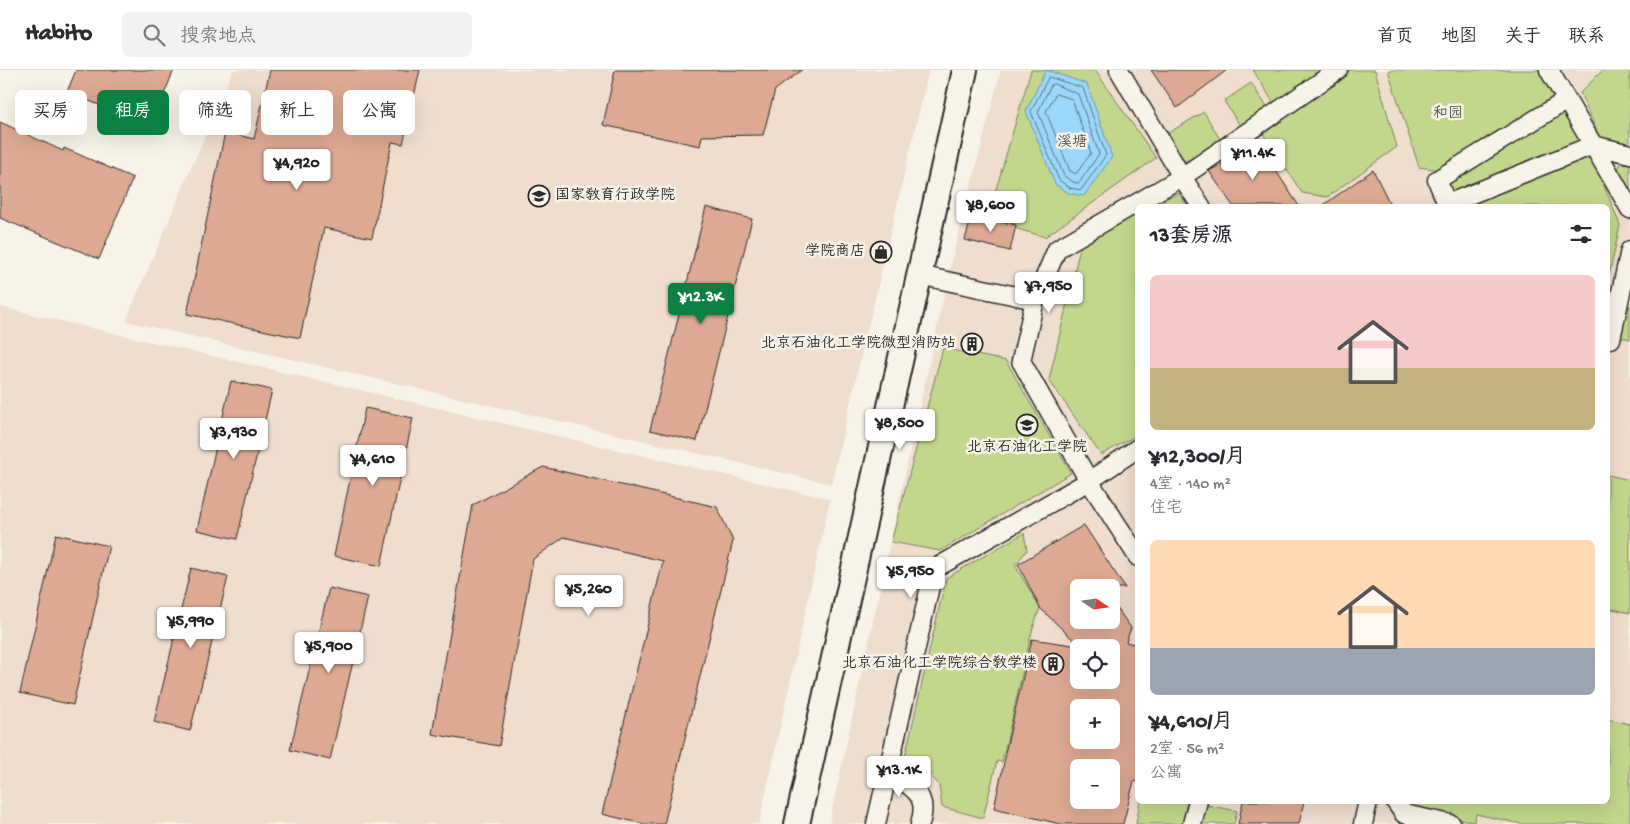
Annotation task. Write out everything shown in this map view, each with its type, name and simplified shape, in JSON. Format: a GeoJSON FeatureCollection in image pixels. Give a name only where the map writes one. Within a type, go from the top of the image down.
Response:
{"type":"FeatureCollection","features":[{"type":"Feature","properties":{"kind":"street"},"geometry":{"type":"LineString","coordinates":[[797,824],[965,70]]}},
{"type":"Feature","properties":{"kind":"street"},"geometry":{"type":"LineString","coordinates":[[1120,70],[1200,204]]}},
{"type":"Feature","properties":{"kind":"street"},"geometry":{"type":"LineString","coordinates":[[1135,552],[1089,481],[1021,361],[1036,300],[1056,249],[1182,177],[1338,70]]}},
{"type":"Feature","properties":{"kind":"street"},"geometry":{"type":"LineString","coordinates":[[1549,70],[1630,209]]}},
{"type":"Feature","properties":{"kind":"street"},"geometry":{"type":"LineString","coordinates":[[1447,204],[1437,180],[1567,100]]}},
{"type":"Feature","properties":{"kind":"street"},"geometry":{"type":"LineString","coordinates":[[1449,204],[1593,145],[1630,154]]}},
{"type":"Feature","properties":{"kind":"street"},"geometry":{"type":"LineString","coordinates":[[1611,339],[1630,250]]}},
{"type":"Feature","properties":{"kind":"street"},"geometry":{"type":"LineString","coordinates":[[920,275],[1036,300]]}},
{"type":"Feature","properties":{"kind":"street"},"geometry":{"type":"LineString","coordinates":[[876,824],[934,569],[1089,481],[1135,450]]}},
{"type":"Feature","properties":{"kind":"street"},"geometry":{"type":"LineString","coordinates":[[888,770],[908,784],[921,799],[922,813],[920,824]]}},
{"type":"Feature","properties":{"kind":"street"},"geometry":{"type":"LineString","coordinates":[[1192,824],[1197,804]]}},
{"type":"Feature","properties":{"kind":"street"},"geometry":{"type":"LineString","coordinates":[[1363,824],[1367,804]]}},
{"type":"Feature","properties":{"kind":"street"},"geometry":{"type":"LineString","coordinates":[[1397,804],[1404,814],[1451,824]]}},
{"type":"Feature","properties":{"kind":"shaded area","name":"国家教育行政学院"},"geometry":{"type":"Polygon","coordinates":[[[233,70],[929,70],[831,484],[126,321],[205,135],[251,135],[251,90],[224,90],[233,70]]]}},
{"type":"Feature","properties":{"kind":"shaded area","name":"北京石油化工学院"},"geometry":{"type":"Polygon","coordinates":[[[1001,70],[1630,70],[1630,824],[829,824],[951,263],[1001,70]]]}},
{"type":"Feature","properties":{"kind":"shaded area"},"geometry":{"type":"Polygon","coordinates":[[[0,307],[830,499],[759,824],[0,824],[0,307]]]}},
{"type":"Feature","properties":{"kind":"green space","name":"溪塘"},"geometry":{"type":"Polygon","coordinates":[[[1031,70],[1095,70],[1156,158],[1045,237],[987,220],[1031,70]]]}},
{"type":"Feature","properties":{"kind":"green space"},"geometry":{"type":"Polygon","coordinates":[[[1253,70],[1331,70],[1275,105],[1253,70]]]}},
{"type":"Feature","properties":{"kind":"green space"},"geometry":{"type":"Polygon","coordinates":[[[1350,70],[1375,70],[1397,147],[1327,197],[1302,193],[1262,132],[1350,70]]]}},
{"type":"Feature","properties":{"kind":"green space","name":"和园"},"geometry":{"type":"Polygon","coordinates":[[[1388,70],[1539,70],[1556,97],[1441,170],[1419,167],[1388,70]]]}},
{"type":"Feature","properties":{"kind":"green space"},"geometry":{"type":"Polygon","coordinates":[[[1603,70],[1630,70],[1630,145],[1600,138],[1580,93],[1603,70]]]}},
{"type":"Feature","properties":{"kind":"green space"},"geometry":{"type":"Polygon","coordinates":[[[1251,83],[1269,110],[1242,129],[1224,101],[1251,83]]]}},
{"type":"Feature","properties":{"kind":"green space"},"geometry":{"type":"Polygon","coordinates":[[[1567,100],[1593,145],[1447,204],[1437,180],[1567,100]]]}},
{"type":"Feature","properties":{"kind":"green space"},"geometry":{"type":"Polygon","coordinates":[[[1204,112],[1221,141],[1185,162],[1168,133],[1204,112]]]}},
{"type":"Feature","properties":{"kind":"green space"},"geometry":{"type":"Polygon","coordinates":[[[1591,154],[1620,225],[1610,272],[1610,204],[1473,204],[1591,154]]]}},
{"type":"Feature","properties":{"kind":"green space"},"geometry":{"type":"Polygon","coordinates":[[[1622,162],[1630,164],[1630,198],[1616,172],[1622,162]]]}},
{"type":"Feature","properties":{"kind":"green space"},"geometry":{"type":"Polygon","coordinates":[[[1179,193],[1186,204],[1153,204],[1179,193]]]}},
{"type":"Feature","properties":{"kind":"green space"},"geometry":{"type":"Polygon","coordinates":[[[1135,212],[1135,436],[1101,455],[1049,380],[1083,235],[1135,212]]]}},
{"type":"Feature","properties":{"kind":"green space"},"geometry":{"type":"Polygon","coordinates":[[[1630,305],[1630,339],[1620,337],[1620,329],[1630,305]]]}},
{"type":"Feature","properties":{"kind":"green space"},"geometry":{"type":"Polygon","coordinates":[[[943,348],[1006,361],[1071,473],[940,551],[891,542],[943,348]]]}},
{"type":"Feature","properties":{"kind":"green space"},"geometry":{"type":"Polygon","coordinates":[[[1610,475],[1630,480],[1630,613],[1610,608],[1610,475]]]}},
{"type":"Feature","properties":{"kind":"green space"},"geometry":{"type":"Polygon","coordinates":[[[1024,533],[1027,550],[1015,565],[1040,608],[1032,631],[1002,762],[997,761],[983,818],[942,807],[939,785],[922,765],[905,757],[946,578],[1024,533]]]}},
{"type":"Feature","properties":{"kind":"green space"},"geometry":{"type":"Polygon","coordinates":[[[1610,719],[1630,724],[1630,824],[1521,824],[1476,814],[1474,822],[1415,809],[1412,804],[1610,804],[1610,719]]]}},
{"type":"Feature","properties":{"kind":"green space"},"geometry":{"type":"Polygon","coordinates":[[[1139,804],[1188,804],[1184,824],[1136,824],[1139,804]]]}},
{"type":"Feature","properties":{"kind":"green space"},"geometry":{"type":"Polygon","coordinates":[[[1202,804],[1237,811],[1234,824],[1198,824],[1202,804]]]}},
{"type":"Feature","properties":{"kind":"water"},"geometry":{"type":"Polygon","coordinates":[[[1046,70],[1087,84],[1112,157],[1084,196],[1068,193],[1055,184],[1026,111],[1046,70]]]}},
{"type":"Feature","properties":{"kind":"building"},"geometry":{"type":"Polygon","coordinates":[[[76,70],[174,70],[166,90],[97,90],[97,104],[87,100],[87,90],[68,90],[76,70]]]}},
{"type":"Feature","properties":{"kind":"building"},"geometry":{"type":"Polygon","coordinates":[[[270,70],[420,70],[415,92],[415,90],[343,90],[343,135],[405,135],[403,144],[392,142],[372,238],[324,228],[300,338],[187,314],[224,135],[237,135],[254,139],[261,109],[261,135],[333,135],[333,90],[265,90],[270,70]]]}},
{"type":"Feature","properties":{"kind":"building"},"geometry":{"type":"Polygon","coordinates":[[[615,70],[802,70],[775,90],[763,135],[702,136],[700,146],[603,125],[615,70]]]}},
{"type":"Feature","properties":{"kind":"building"},"geometry":{"type":"Polygon","coordinates":[[[1151,70],[1227,70],[1177,108],[1151,70]]]}},
{"type":"Feature","properties":{"kind":"building"},"geometry":{"type":"Polygon","coordinates":[[[0,122],[15,129],[15,135],[28,135],[63,151],[64,148],[133,178],[99,259],[0,218],[0,122]]]}},
{"type":"Feature","properties":{"kind":"building"},"geometry":{"type":"Polygon","coordinates":[[[1259,145],[1298,204],[1232,204],[1209,171],[1259,145]]]}},
{"type":"Feature","properties":{"kind":"building"},"geometry":{"type":"Polygon","coordinates":[[[1373,170],[1390,204],[1325,204],[1373,170]]]}},
{"type":"Feature","properties":{"kind":"building"},"geometry":{"type":"Polygon","coordinates":[[[706,207],[752,219],[697,441],[650,430],[706,207]]]}},
{"type":"Feature","properties":{"kind":"building"},"geometry":{"type":"Polygon","coordinates":[[[972,215],[1016,225],[1010,251],[965,240],[972,215]]]}},
{"type":"Feature","properties":{"kind":"building"},"geometry":{"type":"Polygon","coordinates":[[[231,381],[272,390],[237,539],[197,530],[231,381]]]}},
{"type":"Feature","properties":{"kind":"building"},"geometry":{"type":"Polygon","coordinates":[[[365,408],[413,418],[381,566],[334,556],[365,408]]]}},
{"type":"Feature","properties":{"kind":"building"},"geometry":{"type":"Polygon","coordinates":[[[543,467],[717,507],[733,541],[664,824],[644,824],[602,814],[663,561],[564,537],[533,559],[499,746],[432,734],[473,505],[543,467]]]}},
{"type":"Feature","properties":{"kind":"building","name":"北京石油化工学院综合教学楼"},"geometry":{"type":"Polygon","coordinates":[[[1084,525],[1119,579],[1070,579],[1070,629],[1120,629],[1120,613],[1131,628],[1126,642],[1135,644],[1135,781],[1123,824],[1060,824],[994,808],[1032,639],[1070,645],[1070,689],[1120,689],[1120,639],[1073,639],[1040,608],[1018,564],[1084,525]]]}},
{"type":"Feature","properties":{"kind":"building"},"geometry":{"type":"Polygon","coordinates":[[[56,534],[109,546],[73,705],[20,693],[56,534]]]}},
{"type":"Feature","properties":{"kind":"building"},"geometry":{"type":"Polygon","coordinates":[[[191,568],[228,577],[190,731],[154,722],[191,568]]]}},
{"type":"Feature","properties":{"kind":"building","name":"北京石油化工学院综合教学楼"},"geometry":{"type":"Polygon","coordinates":[[[1120,580],[1125,588],[1120,588],[1120,580]]]}},
{"type":"Feature","properties":{"kind":"building"},"geometry":{"type":"Polygon","coordinates":[[[329,588],[368,597],[330,760],[290,750],[329,588]]]}},
{"type":"Feature","properties":{"kind":"building"},"geometry":{"type":"Polygon","coordinates":[[[1242,804],[1303,804],[1299,824],[1238,824],[1242,804]]]}},
{"type":"Feature","properties":{"kind":"place","name":"国家教育行政学院"},"geometry":{"type":"Point","coordinates":[539,196]}},
{"type":"Feature","properties":{"kind":"place","name":"学院商店"},"geometry":{"type":"Point","coordinates":[881,252]}},
{"type":"Feature","properties":{"kind":"place","name":"北京石油化工学院微型消防站"},"geometry":{"type":"Point","coordinates":[972,344]}},
{"type":"Feature","properties":{"kind":"place","name":"北京石油化工学院"},"geometry":{"type":"Point","coordinates":[1027,425]}},
{"type":"Feature","properties":{"kind":"place","name":"北京石油化工学院综合教学楼"},"geometry":{"type":"Point","coordinates":[1053,664]}}]}
